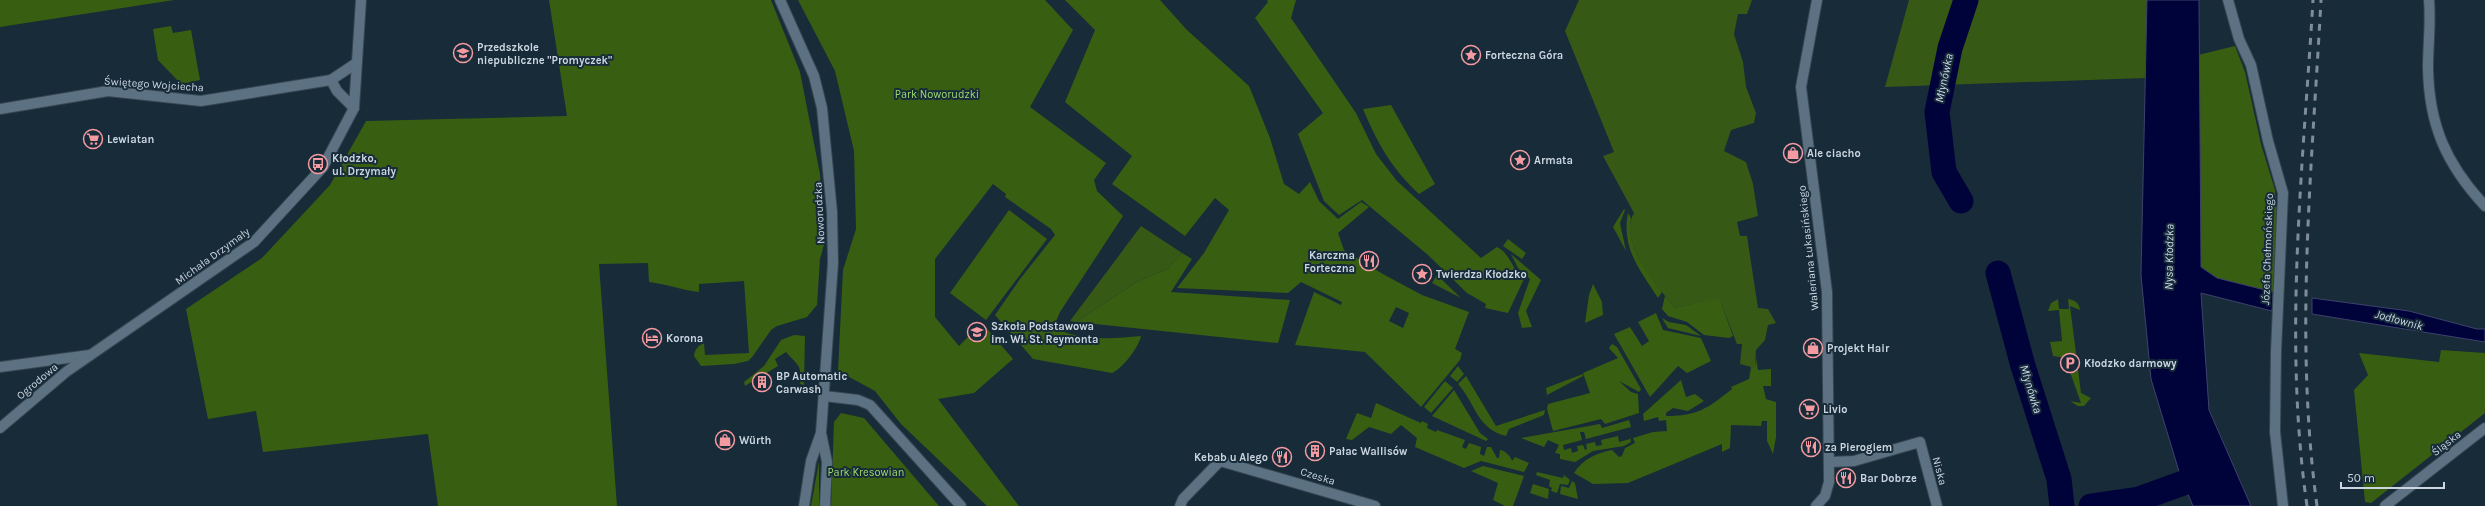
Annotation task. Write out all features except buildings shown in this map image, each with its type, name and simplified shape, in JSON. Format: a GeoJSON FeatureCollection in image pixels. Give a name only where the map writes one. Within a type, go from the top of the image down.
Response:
{"type":"FeatureCollection","features":[{"type":"Feature","properties":{"kind":"street","name":"Michała Drzymały"},"geometry":{"type":"LineString","coordinates":[[0,367],[92,355],[254,242],[323,167],[354,108],[355,64],[361,0]]}},
{"type":"Feature","properties":{"kind":"street","name":"Noworudzka"},"geometry":{"type":"LineString","coordinates":[[780,0],[814,76],[822,108],[828,156],[833,239],[821,433],[811,461],[804,506]]}},
{"type":"Feature","properties":{"kind":"street","name":"Waleriana Łukasińskiego"},"geometry":{"type":"LineString","coordinates":[[1816,506],[1828,490],[1830,462],[1827,292],[1801,87],[1817,0]]}},
{"type":"Feature","properties":{"kind":"street","name":"Józefa Chełmońskiego"},"geometry":{"type":"LineString","coordinates":[[2228,0],[2239,39],[2251,65],[2268,141],[2283,193],[2276,352],[2276,432],[2283,506]]}},
{"type":"Feature","properties":{"kind":"street"},"geometry":{"type":"LineString","coordinates":[[2429,0],[2429,86],[2436,122],[2453,167],[2464,183],[2485,206]]}},
{"type":"Feature","properties":{"kind":"street","name":"Świętego Wojciecha"},"geometry":{"type":"LineString","coordinates":[[0,109],[108,91],[201,101],[331,80],[355,64]]}},
{"type":"Feature","properties":{"kind":"street"},"geometry":{"type":"LineString","coordinates":[[331,80],[337,91],[354,108]]}},
{"type":"Feature","properties":{"kind":"street","name":"Ogrodowa"},"geometry":{"type":"LineString","coordinates":[[0,428],[66,372],[92,355]]}},
{"type":"Feature","properties":{"kind":"street"},"geometry":{"type":"LineString","coordinates":[[824,396],[858,400],[870,405],[961,506]]}},
{"type":"Feature","properties":{"kind":"street","name":"Śląska"},"geometry":{"type":"LineString","coordinates":[[2385,506],[2485,428]]}},
{"type":"Feature","properties":{"kind":"street","name":"Noworudzka"},"geometry":{"type":"LineString","coordinates":[[821,433],[827,462],[825,506]]}},
{"type":"Feature","properties":{"kind":"street","name":"Niska"},"geometry":{"type":"LineString","coordinates":[[1830,462],[1854,461],[1920,442],[1937,506]]}},
{"type":"Feature","properties":{"kind":"street","name":"Czeska"},"geometry":{"type":"LineString","coordinates":[[1180,506],[1183,500],[1220,461],[1348,502],[1375,506]]}},
{"type":"Feature","properties":{"kind":"green space"},"geometry":{"type":"Polygon","coordinates":[[[0,0],[174,0],[0,27],[0,0]]]}},
{"type":"Feature","properties":{"kind":"green space"},"geometry":{"type":"Polygon","coordinates":[[[549,0],[771,0],[800,72],[820,174],[825,241],[820,259],[817,305],[807,317],[777,326],[771,330],[748,361],[734,364],[701,366],[694,356],[697,348],[704,343],[705,355],[749,353],[744,281],[699,284],[699,292],[649,282],[648,263],[599,264],[617,506],[438,506],[428,434],[263,452],[256,411],[208,419],[186,309],[262,258],[330,185],[366,121],[567,116],[549,0]]]}},
{"type":"Feature","properties":{"kind":"green space","name":"Park Noworudzki"},"geometry":{"type":"Polygon","coordinates":[[[798,0],[1045,0],[1073,30],[1030,107],[1106,163],[1094,180],[1097,191],[1123,216],[1060,312],[1054,326],[1050,324],[1060,330],[1070,334],[1094,338],[1141,336],[1140,341],[1134,351],[1121,367],[1112,373],[1033,359],[995,315],[1020,279],[1055,235],[1051,229],[1005,197],[1006,194],[993,184],[935,259],[935,317],[959,346],[982,323],[1013,359],[974,393],[938,399],[1019,506],[987,506],[901,424],[875,391],[838,371],[843,270],[856,229],[854,151],[835,71],[798,0]]]}},
{"type":"Feature","properties":{"kind":"green space"},"geometry":{"type":"Polygon","coordinates":[[[1065,0],[1160,0],[1187,30],[1249,86],[1270,138],[1284,184],[1299,194],[1310,182],[1319,201],[1338,219],[1361,202],[1369,207],[1338,233],[1344,250],[1381,273],[1422,295],[1469,312],[1455,349],[1462,353],[1460,360],[1421,407],[1365,352],[1295,345],[1314,292],[1341,305],[1342,302],[1301,282],[1288,293],[1177,288],[1204,253],[1229,210],[1215,198],[1185,236],[1112,184],[1132,156],[1065,102],[1095,30],[1065,0]],[[1396,307],[1389,321],[1403,328],[1409,313],[1396,307]]]}},
{"type":"Feature","properties":{"kind":"green space"},"geometry":{"type":"Polygon","coordinates":[[[1267,0],[1296,0],[1291,18],[1356,113],[1376,154],[1397,181],[1481,258],[1497,247],[1505,253],[1524,279],[1508,313],[1485,308],[1486,304],[1467,293],[1428,255],[1362,200],[1339,215],[1324,201],[1298,134],[1323,113],[1255,18],[1268,2],[1267,0]]]}},
{"type":"Feature","properties":{"kind":"green space"},"geometry":{"type":"Polygon","coordinates":[[[1579,0],[1752,0],[1747,14],[1738,14],[1734,34],[1743,62],[1746,87],[1756,113],[1754,123],[1731,130],[1724,151],[1746,162],[1753,184],[1758,216],[1737,222],[1740,236],[1747,236],[1758,308],[1768,309],[1776,323],[1768,325],[1765,340],[1756,350],[1755,368],[1740,364],[1742,344],[1737,344],[1719,298],[1675,308],[1650,276],[1635,250],[1631,236],[1630,224],[1634,213],[1603,156],[1614,152],[1565,31],[1579,0]]]}},
{"type":"Feature","properties":{"kind":"green space"},"geometry":{"type":"Polygon","coordinates":[[[1909,0],[2147,0],[2146,78],[1885,87],[1909,0]]]}},
{"type":"Feature","properties":{"kind":"green space"},"geometry":{"type":"Polygon","coordinates":[[[171,26],[173,33],[191,30],[200,80],[181,84],[158,60],[153,29],[171,26]]]}},
{"type":"Feature","properties":{"kind":"green space"},"geometry":{"type":"Polygon","coordinates":[[[2235,46],[2245,72],[2261,144],[2275,190],[2277,218],[2273,292],[2217,278],[2201,267],[2198,55],[2235,46]]]}},
{"type":"Feature","properties":{"kind":"green space"},"geometry":{"type":"Polygon","coordinates":[[[1391,105],[1435,184],[1419,194],[1401,175],[1386,155],[1363,109],[1391,105]]]}},
{"type":"Feature","properties":{"kind":"green space"},"geometry":{"type":"Polygon","coordinates":[[[1624,209],[1625,210],[1620,223],[1626,251],[1613,227],[1624,209]]]}},
{"type":"Feature","properties":{"kind":"green space"},"geometry":{"type":"Polygon","coordinates":[[[1009,210],[1047,239],[986,320],[950,293],[1009,210]]]}},
{"type":"Feature","properties":{"kind":"green space"},"geometry":{"type":"Polygon","coordinates":[[[1628,213],[1631,218],[1631,239],[1634,248],[1644,266],[1662,292],[1658,298],[1639,268],[1630,248],[1627,237],[1628,213]]]}},
{"type":"Feature","properties":{"kind":"green space"},"geometry":{"type":"Polygon","coordinates":[[[1141,226],[1182,253],[1167,269],[1138,281],[1076,322],[1070,321],[1141,226]]]}},
{"type":"Feature","properties":{"kind":"green space"},"geometry":{"type":"Polygon","coordinates":[[[1508,239],[1526,253],[1522,259],[1503,246],[1508,239]]]}},
{"type":"Feature","properties":{"kind":"green space"},"geometry":{"type":"Polygon","coordinates":[[[1182,253],[1192,259],[1171,292],[1290,300],[1278,343],[1076,322],[1138,281],[1167,269],[1182,253]]]}},
{"type":"Feature","properties":{"kind":"green space"},"geometry":{"type":"Polygon","coordinates":[[[1511,254],[1541,280],[1526,311],[1532,327],[1522,328],[1518,313],[1530,279],[1518,268],[1511,254]]]}},
{"type":"Feature","properties":{"kind":"green space"},"geometry":{"type":"Polygon","coordinates":[[[1437,275],[1461,298],[1432,283],[1437,275]]]}},
{"type":"Feature","properties":{"kind":"green space"},"geometry":{"type":"Polygon","coordinates":[[[1593,284],[1602,302],[1603,315],[1585,323],[1589,295],[1593,284]]]}},
{"type":"Feature","properties":{"kind":"green space"},"geometry":{"type":"Polygon","coordinates":[[[1665,296],[1675,308],[1719,297],[1733,336],[1729,338],[1704,335],[1687,322],[1668,316],[1662,309],[1665,296]]]}},
{"type":"Feature","properties":{"kind":"green space"},"geometry":{"type":"Polygon","coordinates":[[[2058,299],[2059,309],[2069,309],[2068,299],[2073,300],[2079,305],[2080,310],[2070,306],[2081,393],[2091,398],[2084,406],[2078,406],[2070,401],[2081,403],[2065,358],[2053,356],[2050,342],[2062,341],[2059,310],[2048,311],[2051,303],[2058,299]]]}},
{"type":"Feature","properties":{"kind":"green space"},"geometry":{"type":"Polygon","coordinates":[[[1656,313],[1663,330],[1701,338],[1711,361],[1687,373],[1678,366],[1650,397],[1614,334],[1630,327],[1642,346],[1649,341],[1638,322],[1656,313]]]}},
{"type":"Feature","properties":{"kind":"green space"},"geometry":{"type":"Polygon","coordinates":[[[1662,318],[1669,322],[1686,325],[1701,336],[1668,328],[1662,318]]]}},
{"type":"Feature","properties":{"kind":"green space"},"geometry":{"type":"Polygon","coordinates":[[[794,335],[805,336],[804,385],[800,384],[800,369],[786,352],[775,359],[778,366],[745,386],[744,382],[764,366],[781,340],[794,335]]]}},
{"type":"Feature","properties":{"kind":"green space"},"geometry":{"type":"Polygon","coordinates":[[[1612,344],[1617,347],[1641,389],[1639,392],[1619,381],[1631,392],[1638,394],[1639,413],[1605,424],[1601,419],[1553,431],[1547,409],[1548,404],[1590,393],[1583,373],[1618,358],[1609,348],[1612,344]]]}},
{"type":"Feature","properties":{"kind":"green space"},"geometry":{"type":"Polygon","coordinates":[[[2441,350],[2485,353],[2485,413],[2371,503],[2365,502],[2354,390],[2368,375],[2359,353],[2439,362],[2441,350]]]}},
{"type":"Feature","properties":{"kind":"green space"},"geometry":{"type":"Polygon","coordinates":[[[1756,358],[1758,370],[1771,369],[1771,386],[1763,386],[1766,399],[1776,402],[1776,437],[1773,454],[1767,441],[1767,421],[1762,421],[1761,426],[1731,425],[1730,448],[1722,452],[1722,444],[1628,483],[1593,484],[1574,473],[1581,464],[1590,457],[1612,450],[1619,457],[1622,456],[1625,448],[1635,443],[1633,438],[1653,432],[1667,431],[1666,420],[1659,421],[1658,417],[1644,421],[1643,414],[1681,380],[1686,397],[1695,394],[1704,401],[1688,411],[1673,408],[1666,413],[1666,416],[1677,416],[1695,412],[1709,406],[1732,389],[1731,387],[1749,379],[1751,367],[1755,367],[1756,358]]]}},
{"type":"Feature","properties":{"kind":"green space"},"geometry":{"type":"Polygon","coordinates":[[[1458,366],[1464,374],[1457,382],[1450,376],[1458,366]]]}},
{"type":"Feature","properties":{"kind":"green space"},"geometry":{"type":"Polygon","coordinates":[[[1583,374],[1583,376],[1547,395],[1546,388],[1583,374]]]}},
{"type":"Feature","properties":{"kind":"green space"},"geometry":{"type":"Polygon","coordinates":[[[1466,376],[1496,426],[1545,410],[1544,415],[1509,429],[1506,436],[1496,433],[1483,422],[1458,384],[1466,376]]]}},
{"type":"Feature","properties":{"kind":"green space"},"geometry":{"type":"Polygon","coordinates":[[[1445,381],[1453,388],[1431,413],[1424,407],[1445,381]]]}},
{"type":"Feature","properties":{"kind":"green space"},"geometry":{"type":"Polygon","coordinates":[[[1454,390],[1480,433],[1488,439],[1486,441],[1432,416],[1454,390]]]}},
{"type":"Feature","properties":{"kind":"green space"},"geometry":{"type":"Polygon","coordinates":[[[1376,403],[1421,423],[1422,421],[1428,424],[1427,428],[1436,432],[1437,430],[1465,440],[1462,447],[1466,449],[1469,443],[1481,447],[1480,454],[1484,456],[1487,447],[1491,447],[1497,458],[1499,458],[1500,450],[1507,454],[1512,461],[1515,457],[1529,463],[1524,472],[1481,461],[1464,468],[1415,447],[1417,438],[1401,425],[1391,434],[1369,427],[1352,440],[1346,439],[1357,413],[1371,418],[1376,403]]]}},
{"type":"Feature","properties":{"kind":"green space","name":"Park Kresowian"},"geometry":{"type":"Polygon","coordinates":[[[841,413],[864,418],[939,506],[831,506],[834,422],[841,413]]]}},
{"type":"Feature","properties":{"kind":"green space"},"geometry":{"type":"Polygon","coordinates":[[[1629,420],[1631,427],[1586,439],[1584,432],[1580,432],[1582,440],[1563,445],[1564,450],[1571,448],[1572,453],[1578,451],[1577,446],[1583,445],[1585,450],[1587,449],[1586,444],[1595,442],[1596,446],[1602,445],[1601,440],[1618,436],[1619,442],[1630,439],[1630,436],[1631,442],[1624,446],[1593,451],[1575,462],[1560,459],[1560,454],[1555,453],[1559,445],[1548,440],[1544,447],[1521,438],[1600,424],[1602,428],[1629,420]]]}},
{"type":"Feature","properties":{"kind":"green space"},"geometry":{"type":"Polygon","coordinates":[[[819,461],[819,506],[811,506],[819,461]]]}},
{"type":"Feature","properties":{"kind":"green space"},"geometry":{"type":"Polygon","coordinates":[[[1483,466],[1524,476],[1513,506],[1505,506],[1493,500],[1498,483],[1471,471],[1483,466]]]}},
{"type":"Feature","properties":{"kind":"green space"},"geometry":{"type":"Polygon","coordinates":[[[1537,472],[1563,478],[1564,475],[1570,480],[1568,485],[1560,484],[1557,493],[1551,491],[1552,488],[1549,486],[1550,480],[1536,475],[1537,472]]]}},
{"type":"Feature","properties":{"kind":"green space"},"geometry":{"type":"Polygon","coordinates":[[[1572,481],[1575,483],[1578,499],[1560,494],[1561,486],[1569,488],[1572,481]]]}},
{"type":"Feature","properties":{"kind":"green space"},"geometry":{"type":"Polygon","coordinates":[[[1533,484],[1549,489],[1548,499],[1530,493],[1533,484]]]}},
{"type":"Feature","properties":{"kind":"water","name":"Nysa Kłodzka"},"geometry":{"type":"Polygon","coordinates":[[[2147,0],[2199,0],[2201,267],[2217,278],[2273,292],[2272,311],[2201,293],[2209,410],[2251,506],[2193,506],[2181,478],[2151,379],[2141,275],[2147,0]]]}},
{"type":"Feature","properties":{"kind":"water","name":"Jodłownik"},"geometry":{"type":"Polygon","coordinates":[[[2312,298],[2409,311],[2477,329],[2485,329],[2485,342],[2312,314],[2312,298]]]}},
{"type":"Feature","properties":{"kind":"waterway","name":"Młynówka"},"geometry":{"type":"LineString","coordinates":[[1961,201],[1944,172],[1937,112],[1950,48],[1966,0]]}},
{"type":"Feature","properties":{"kind":"waterway","name":"Młynówka"},"geometry":{"type":"LineString","coordinates":[[1998,273],[2023,366],[2059,479],[2062,506]]}},
{"type":"Feature","properties":{"kind":"waterway"},"geometry":{"type":"LineString","coordinates":[[2091,506],[2139,499],[2208,474]]}},
{"type":"Feature","properties":{"kind":"railway"},"geometry":{"type":"LineString","coordinates":[[2307,506],[2300,443],[2296,380],[2296,317],[2300,190],[2313,0]]}},
{"type":"Feature","properties":{"kind":"railway"},"geometry":{"type":"LineString","coordinates":[[2317,506],[2310,443],[2306,316],[2307,253],[2321,0]]}},
{"type":"Feature","properties":{"kind":"place","name":"Przedszkole niepubliczne \"Promyczek\""},"geometry":{"type":"Point","coordinates":[463,53]}},
{"type":"Feature","properties":{"kind":"place","name":"Forteczna Góra"},"geometry":{"type":"Point","coordinates":[1471,55]}},
{"type":"Feature","properties":{"kind":"place","name":"Lewiatan"},"geometry":{"type":"Point","coordinates":[93,139]}},
{"type":"Feature","properties":{"kind":"place","name":"Ale ciacho"},"geometry":{"type":"Point","coordinates":[1793,153]}},
{"type":"Feature","properties":{"kind":"place","name":"Armata"},"geometry":{"type":"Point","coordinates":[1520,160]}},
{"type":"Feature","properties":{"kind":"place","name":"Kłodzko, ul. Drzymały"},"geometry":{"type":"Point","coordinates":[318,164]}},
{"type":"Feature","properties":{"kind":"place","name":"Karczma Forteczna"},"geometry":{"type":"Point","coordinates":[1369,261]}},
{"type":"Feature","properties":{"kind":"place","name":"Twierdza Kłodzko"},"geometry":{"type":"Point","coordinates":[1422,274]}},
{"type":"Feature","properties":{"kind":"place","name":"Szkoła Podstawowa im. Wł. St. Reymonta"},"geometry":{"type":"Point","coordinates":[977,332]}},
{"type":"Feature","properties":{"kind":"place","name":"Korona"},"geometry":{"type":"Point","coordinates":[652,338]}},
{"type":"Feature","properties":{"kind":"place","name":"Projekt Hair"},"geometry":{"type":"Point","coordinates":[1813,348]}},
{"type":"Feature","properties":{"kind":"place","name":"Kłodzko darmowy"},"geometry":{"type":"Point","coordinates":[2070,363]}},
{"type":"Feature","properties":{"kind":"place","name":"BP Automatic Carwash"},"geometry":{"type":"Point","coordinates":[762,382]}},
{"type":"Feature","properties":{"kind":"place","name":"Livio"},"geometry":{"type":"Point","coordinates":[1809,409]}},
{"type":"Feature","properties":{"kind":"place","name":"Würth"},"geometry":{"type":"Point","coordinates":[725,440]}},
{"type":"Feature","properties":{"kind":"place","name":"za Pierogiem"},"geometry":{"type":"Point","coordinates":[1811,447]}},
{"type":"Feature","properties":{"kind":"place","name":"Pałac Wallisów"},"geometry":{"type":"Point","coordinates":[1315,451]}},
{"type":"Feature","properties":{"kind":"place","name":"Kebab u Alego"},"geometry":{"type":"Point","coordinates":[1282,457]}},
{"type":"Feature","properties":{"kind":"place","name":"Bar Dobrze"},"geometry":{"type":"Point","coordinates":[1846,478]}}]}
